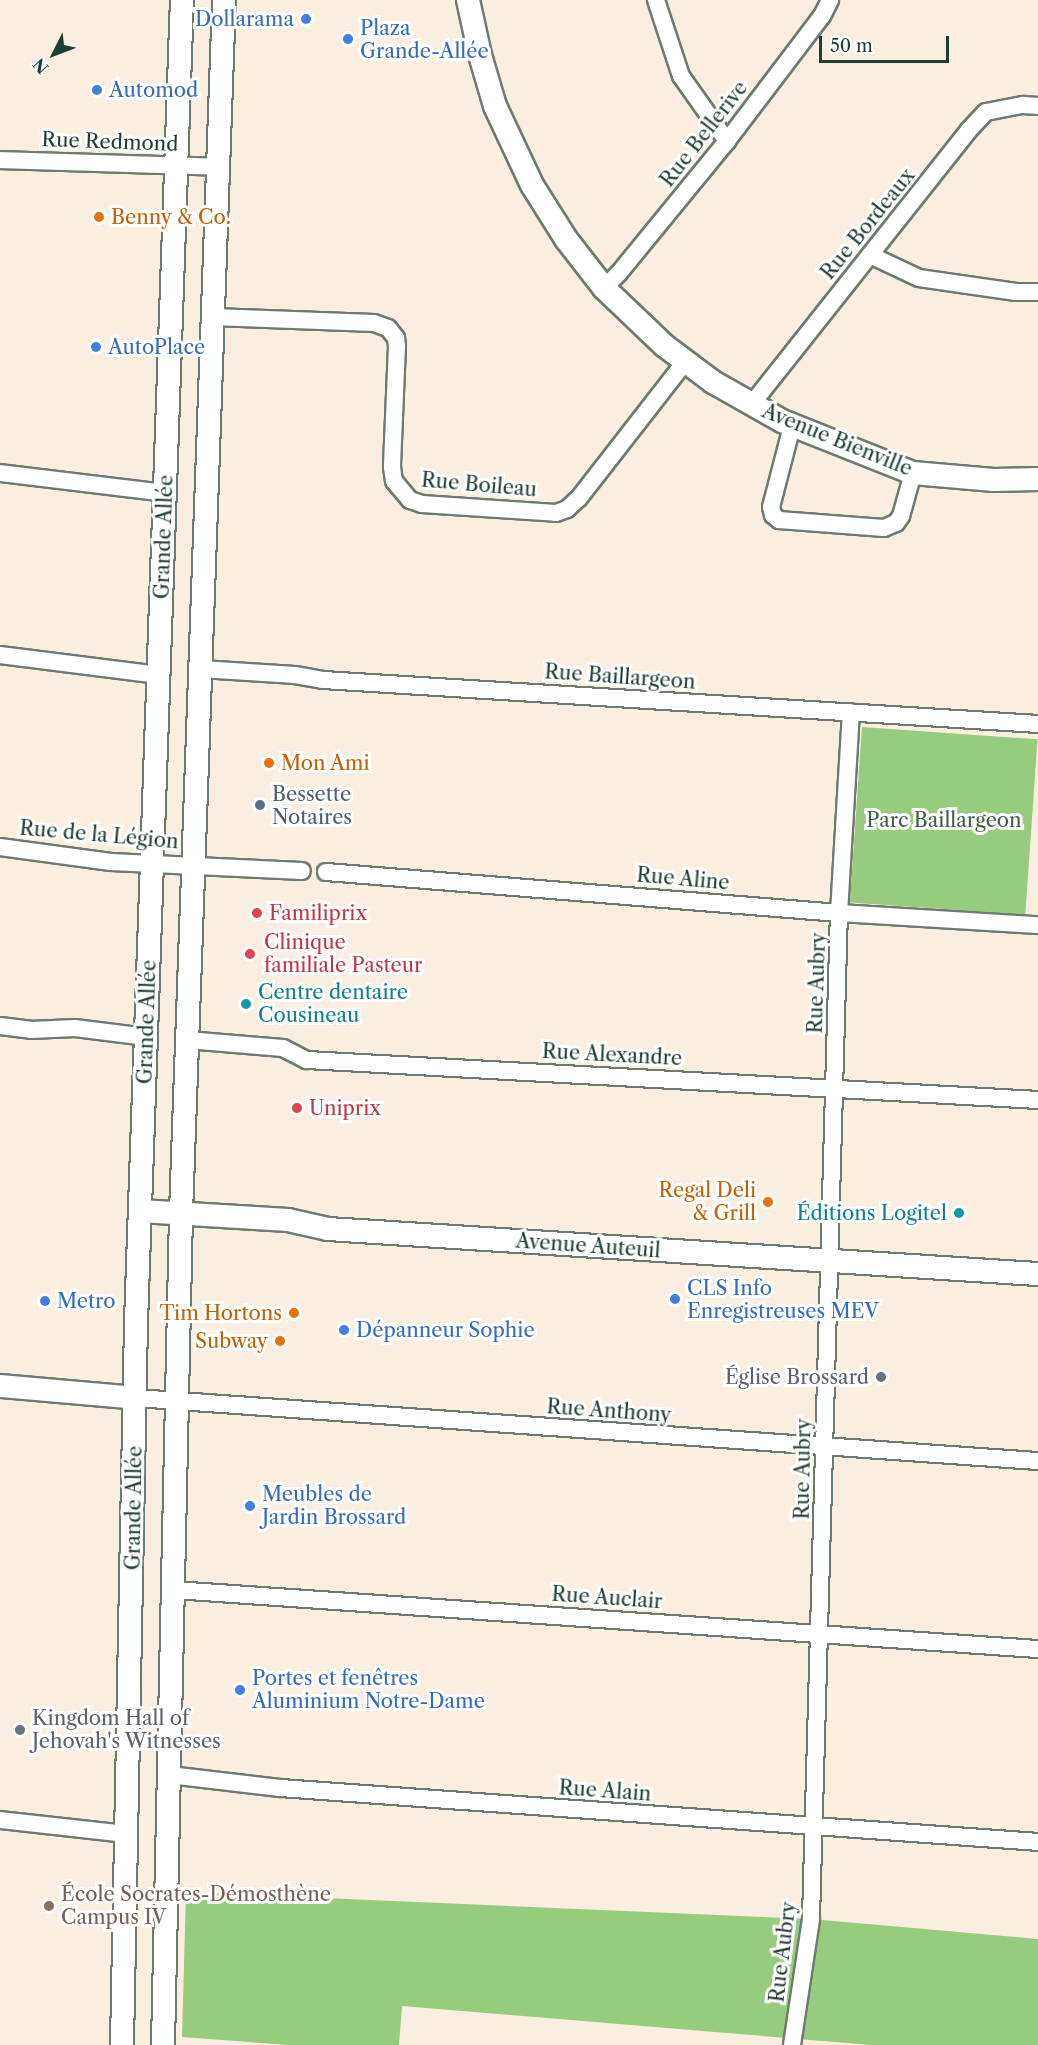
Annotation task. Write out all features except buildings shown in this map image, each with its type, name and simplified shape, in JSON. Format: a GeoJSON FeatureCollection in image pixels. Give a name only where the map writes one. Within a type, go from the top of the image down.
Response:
{"type":"FeatureCollection","features":[{"type":"Feature","properties":{"kind":"main road","name":"Grande Allée"},"geometry":{"type":"LineString","coordinates":[[122,2045],[140,1211],[182,0]]}},
{"type":"Feature","properties":{"kind":"main road","name":"Grande Allée"},"geometry":{"type":"LineString","coordinates":[[163,2045],[186,1040],[224,0]]}},
{"type":"Feature","properties":{"kind":"main road","name":"Avenue Bienville"},"geometry":{"type":"LineString","coordinates":[[468,0],[484,73],[502,123],[520,164],[553,220],[603,288],[685,362],[752,405],[792,426],[913,473],[994,480],[1038,479]]}},
{"type":"Feature","properties":{"kind":"main road","name":"Avenue Auteuil"},"geometry":{"type":"LineString","coordinates":[[140,1211],[288,1220],[328,1229],[1038,1274]]}},
{"type":"Feature","properties":{"kind":"main road"},"geometry":{"type":"LineString","coordinates":[[0,1386],[136,1398]]}},
{"type":"Feature","properties":{"kind":"street"},"geometry":{"type":"LineString","coordinates":[[656,0],[681,76],[727,141]]}},
{"type":"Feature","properties":{"kind":"street","name":"Rue Bellerive"},"geometry":{"type":"LineString","coordinates":[[603,288],[626,265],[727,141],[822,16],[830,0]]}},
{"type":"Feature","properties":{"kind":"street","name":"Rue Bordeaux"},"geometry":{"type":"LineString","coordinates":[[752,405],[968,131],[986,112],[1023,105],[1038,106]]}},
{"type":"Feature","properties":{"kind":"street","name":"Rue Redmond"},"geometry":{"type":"LineString","coordinates":[[0,160],[218,167]]}},
{"type":"Feature","properties":{"kind":"street"},"geometry":{"type":"LineString","coordinates":[[870,255],[919,278],[1016,292],[1038,292]]}},
{"type":"Feature","properties":{"kind":"street","name":"Rue Boileau"},"geometry":{"type":"LineString","coordinates":[[213,317],[374,323],[388,328],[394,334],[397,346],[392,467],[394,481],[410,500],[422,504],[556,513],[567,509],[579,498],[685,362]]}},
{"type":"Feature","properties":{"kind":"street"},"geometry":{"type":"LineString","coordinates":[[792,426],[784,448],[771,507],[773,515],[779,520],[884,528],[896,523],[901,516],[913,473]]}},
{"type":"Feature","properties":{"kind":"street"},"geometry":{"type":"LineString","coordinates":[[0,473],[165,493]]}},
{"type":"Feature","properties":{"kind":"street"},"geometry":{"type":"LineString","coordinates":[[0,655],[159,675]]}},
{"type":"Feature","properties":{"kind":"street","name":"Rue Baillargeon"},"geometry":{"type":"LineString","coordinates":[[201,669],[1038,724]]}},
{"type":"Feature","properties":{"kind":"street","name":"Rue Aubry"},"geometry":{"type":"LineString","coordinates":[[792,2045],[811,1919],[839,913],[851,712]]}},
{"type":"Feature","properties":{"kind":"street","name":"Rue de la Légion"},"geometry":{"type":"LineString","coordinates":[[0,847],[111,862],[193,865]]}},
{"type":"Feature","properties":{"kind":"street"},"geometry":{"type":"LineString","coordinates":[[193,865],[302,871]]}},
{"type":"Feature","properties":{"kind":"street","name":"Rue Aline"},"geometry":{"type":"LineString","coordinates":[[326,872],[839,913],[1038,925]]}},
{"type":"Feature","properties":{"kind":"street"},"geometry":{"type":"LineString","coordinates":[[0,1026],[31,1030],[75,1028],[146,1037]]}},
{"type":"Feature","properties":{"kind":"street","name":"Rue Alexandre"},"geometry":{"type":"LineString","coordinates":[[186,1040],[283,1048],[307,1060],[1038,1100]]}},
{"type":"Feature","properties":{"kind":"street","name":"Rue Anthony"},"geometry":{"type":"LineString","coordinates":[[136,1398],[1038,1461]]}},
{"type":"Feature","properties":{"kind":"street","name":"Rue Auclair"},"geometry":{"type":"LineString","coordinates":[[174,1590],[1038,1649]]}},
{"type":"Feature","properties":{"kind":"street","name":"Rue Alain"},"geometry":{"type":"LineString","coordinates":[[169,1775],[280,1788],[815,1828],[1038,1842]]}},
{"type":"Feature","properties":{"kind":"street"},"geometry":{"type":"LineString","coordinates":[[0,1820],[127,1834]]}},
{"type":"Feature","properties":{"kind":"green space","name":"Parc Baillargeon"},"geometry":{"type":"Polygon","coordinates":[[[862,727],[1038,739],[1025,915],[850,903],[862,727]]]}},
{"type":"Feature","properties":{"kind":"green space"},"geometry":{"type":"Polygon","coordinates":[[[186,1892],[811,1919],[1038,1939],[1038,2045],[871,2045],[402,2006],[399,2045],[288,2045],[182,2037],[186,1892]]]}},
{"type":"Feature","properties":{"kind":"place","name":"Dollarama"},"geometry":{"type":"Point","coordinates":[306,19]}},
{"type":"Feature","properties":{"kind":"place","name":"Plaza Grande-Allée"},"geometry":{"type":"Point","coordinates":[348,39]}},
{"type":"Feature","properties":{"kind":"place","name":"Automod"},"geometry":{"type":"Point","coordinates":[97,90]}},
{"type":"Feature","properties":{"kind":"place","name":"Benny & Co."},"geometry":{"type":"Point","coordinates":[99,217]}},
{"type":"Feature","properties":{"kind":"place","name":"AutoPlace"},"geometry":{"type":"Point","coordinates":[96,347]}},
{"type":"Feature","properties":{"kind":"place","name":"Mon Ami"},"geometry":{"type":"Point","coordinates":[269,763]}},
{"type":"Feature","properties":{"kind":"place","name":"Bessette Notaires"},"geometry":{"type":"Point","coordinates":[260,805]}},
{"type":"Feature","properties":{"kind":"place","name":"Familiprix"},"geometry":{"type":"Point","coordinates":[257,913]}},
{"type":"Feature","properties":{"kind":"place","name":"Clinique familiale Pasteur"},"geometry":{"type":"Point","coordinates":[250,954]}},
{"type":"Feature","properties":{"kind":"place","name":"Centre dentaire Cousineau"},"geometry":{"type":"Point","coordinates":[246,1004]}},
{"type":"Feature","properties":{"kind":"place","name":"Uniprix"},"geometry":{"type":"Point","coordinates":[297,1108]}},
{"type":"Feature","properties":{"kind":"place","name":"Regal Deli & Grill"},"geometry":{"type":"Point","coordinates":[768,1202]}},
{"type":"Feature","properties":{"kind":"place","name":"Éditions Logitel"},"geometry":{"type":"Point","coordinates":[959,1213]}},
{"type":"Feature","properties":{"kind":"place","name":"CLS Info Enregistreuses MEV"},"geometry":{"type":"Point","coordinates":[675,1299]}},
{"type":"Feature","properties":{"kind":"place","name":"Metro"},"geometry":{"type":"Point","coordinates":[45,1301]}},
{"type":"Feature","properties":{"kind":"place","name":"Tim Hortons"},"geometry":{"type":"Point","coordinates":[294,1313]}},
{"type":"Feature","properties":{"kind":"place","name":"Dépanneur Sophie"},"geometry":{"type":"Point","coordinates":[344,1330]}},
{"type":"Feature","properties":{"kind":"place","name":"Subway"},"geometry":{"type":"Point","coordinates":[280,1341]}},
{"type":"Feature","properties":{"kind":"place","name":"Église Brossard"},"geometry":{"type":"Point","coordinates":[881,1377]}},
{"type":"Feature","properties":{"kind":"place","name":"Meubles de Jardin Brossard"},"geometry":{"type":"Point","coordinates":[250,1506]}},
{"type":"Feature","properties":{"kind":"place","name":"Portes et fenêtres Aluminium Notre-Dame"},"geometry":{"type":"Point","coordinates":[240,1690]}},
{"type":"Feature","properties":{"kind":"place","name":"Kingdom Hall of Jehovah's Witnesses"},"geometry":{"type":"Point","coordinates":[20,1730]}},
{"type":"Feature","properties":{"kind":"place","name":"École Socrates-Démosthène Campus IV"},"geometry":{"type":"Point","coordinates":[49,1906]}}]}
